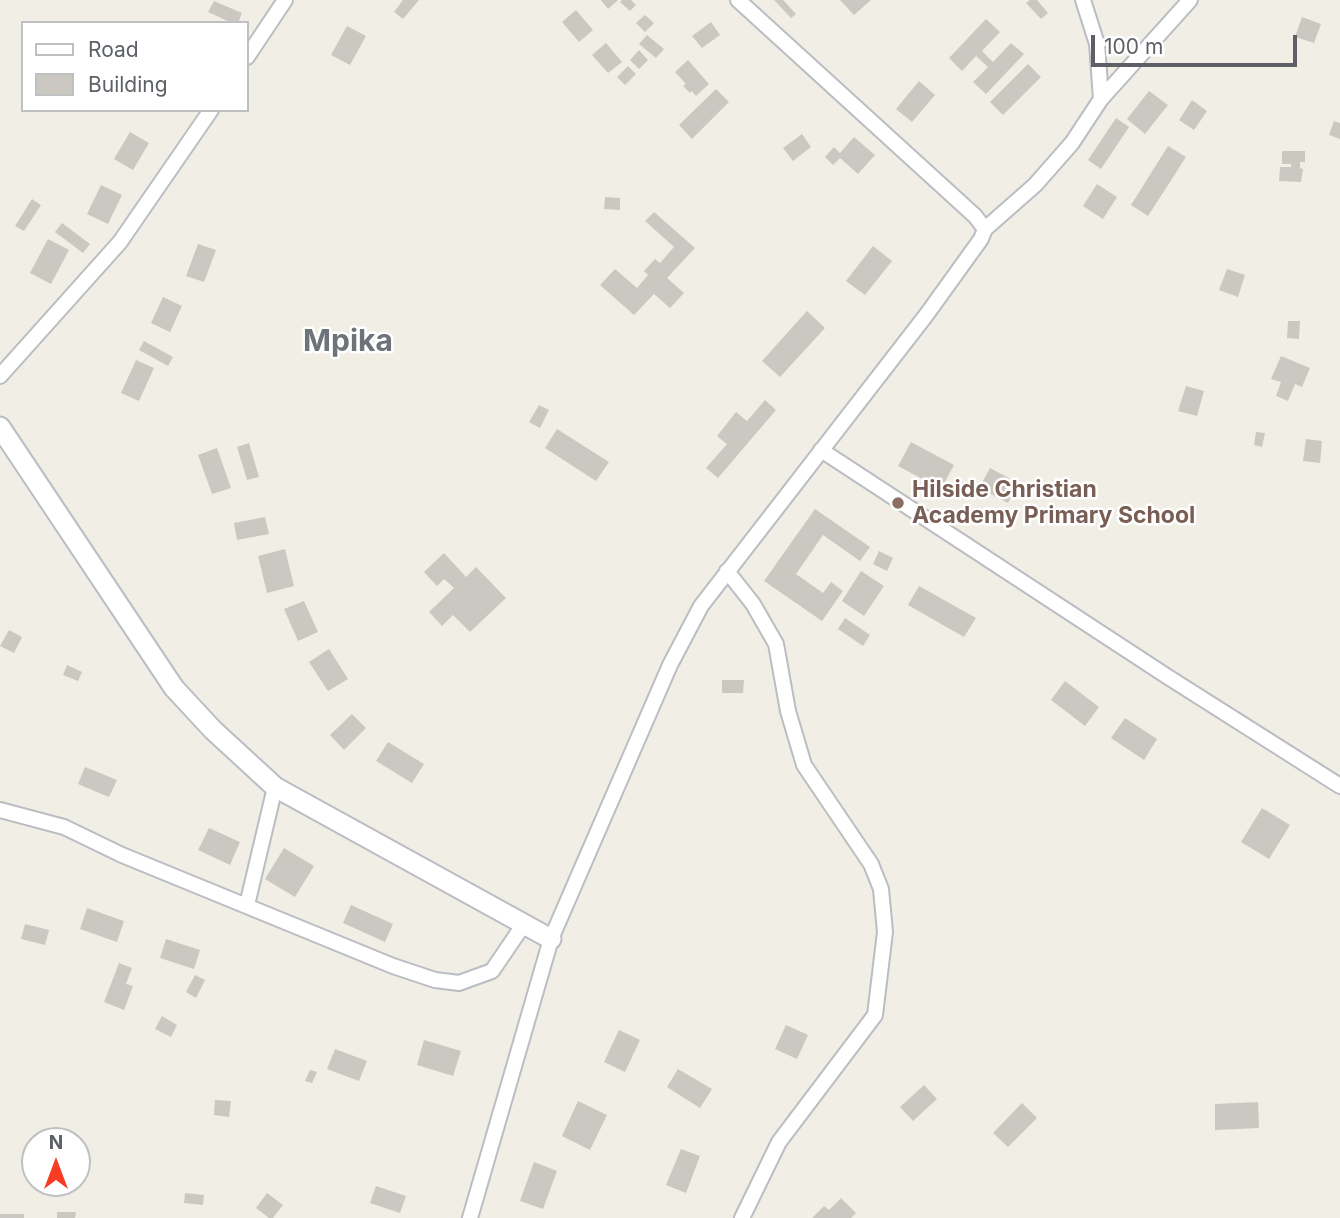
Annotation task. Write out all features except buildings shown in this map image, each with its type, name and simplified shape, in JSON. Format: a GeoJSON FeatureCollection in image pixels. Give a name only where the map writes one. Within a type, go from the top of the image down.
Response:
{"type":"FeatureCollection","features":[{"type":"Feature","properties":{"kind":"main road"},"geometry":{"type":"LineString","coordinates":[[0,427],[174,688],[213,730],[275,787],[551,939]]}},
{"type":"Feature","properties":{"kind":"street"},"geometry":{"type":"LineString","coordinates":[[248,56],[285,0]]}},
{"type":"Feature","properties":{"kind":"street"},"geometry":{"type":"LineString","coordinates":[[738,0],[975,216],[985,229]]}},
{"type":"Feature","properties":{"kind":"street"},"geometry":{"type":"LineString","coordinates":[[1083,0],[1097,44],[1101,99]]}},
{"type":"Feature","properties":{"kind":"street"},"geometry":{"type":"LineString","coordinates":[[470,1218],[551,939],[670,665],[701,606],[927,314],[981,239],[985,229],[1035,185],[1072,144],[1101,99],[1190,0]]}},
{"type":"Feature","properties":{"kind":"street"},"geometry":{"type":"LineString","coordinates":[[0,376],[120,243],[210,112]]}},
{"type":"Feature","properties":{"kind":"street"},"geometry":{"type":"LineString","coordinates":[[821,450],[1340,786]]}},
{"type":"Feature","properties":{"kind":"street"},"geometry":{"type":"LineString","coordinates":[[727,571],[753,604],[776,644],[788,711],[804,765],[871,864],[881,889],[886,932],[875,1015],[779,1142],[742,1218]]}},
{"type":"Feature","properties":{"kind":"street"},"geometry":{"type":"LineString","coordinates":[[247,905],[275,787]]}},
{"type":"Feature","properties":{"kind":"street"},"geometry":{"type":"LineString","coordinates":[[0,810],[64,827],[122,855],[393,966],[435,980],[460,983],[492,971],[524,924]]}},
{"type":"Feature","properties":{"kind":"place","name":"Hilside Christian Academy Primary School"},"geometry":{"type":"Point","coordinates":[898,503]}},
{"type":"Feature","properties":{"kind":"district","name":"Mpika"},"geometry":{"type":"Point","coordinates":[348,342]}}]}
